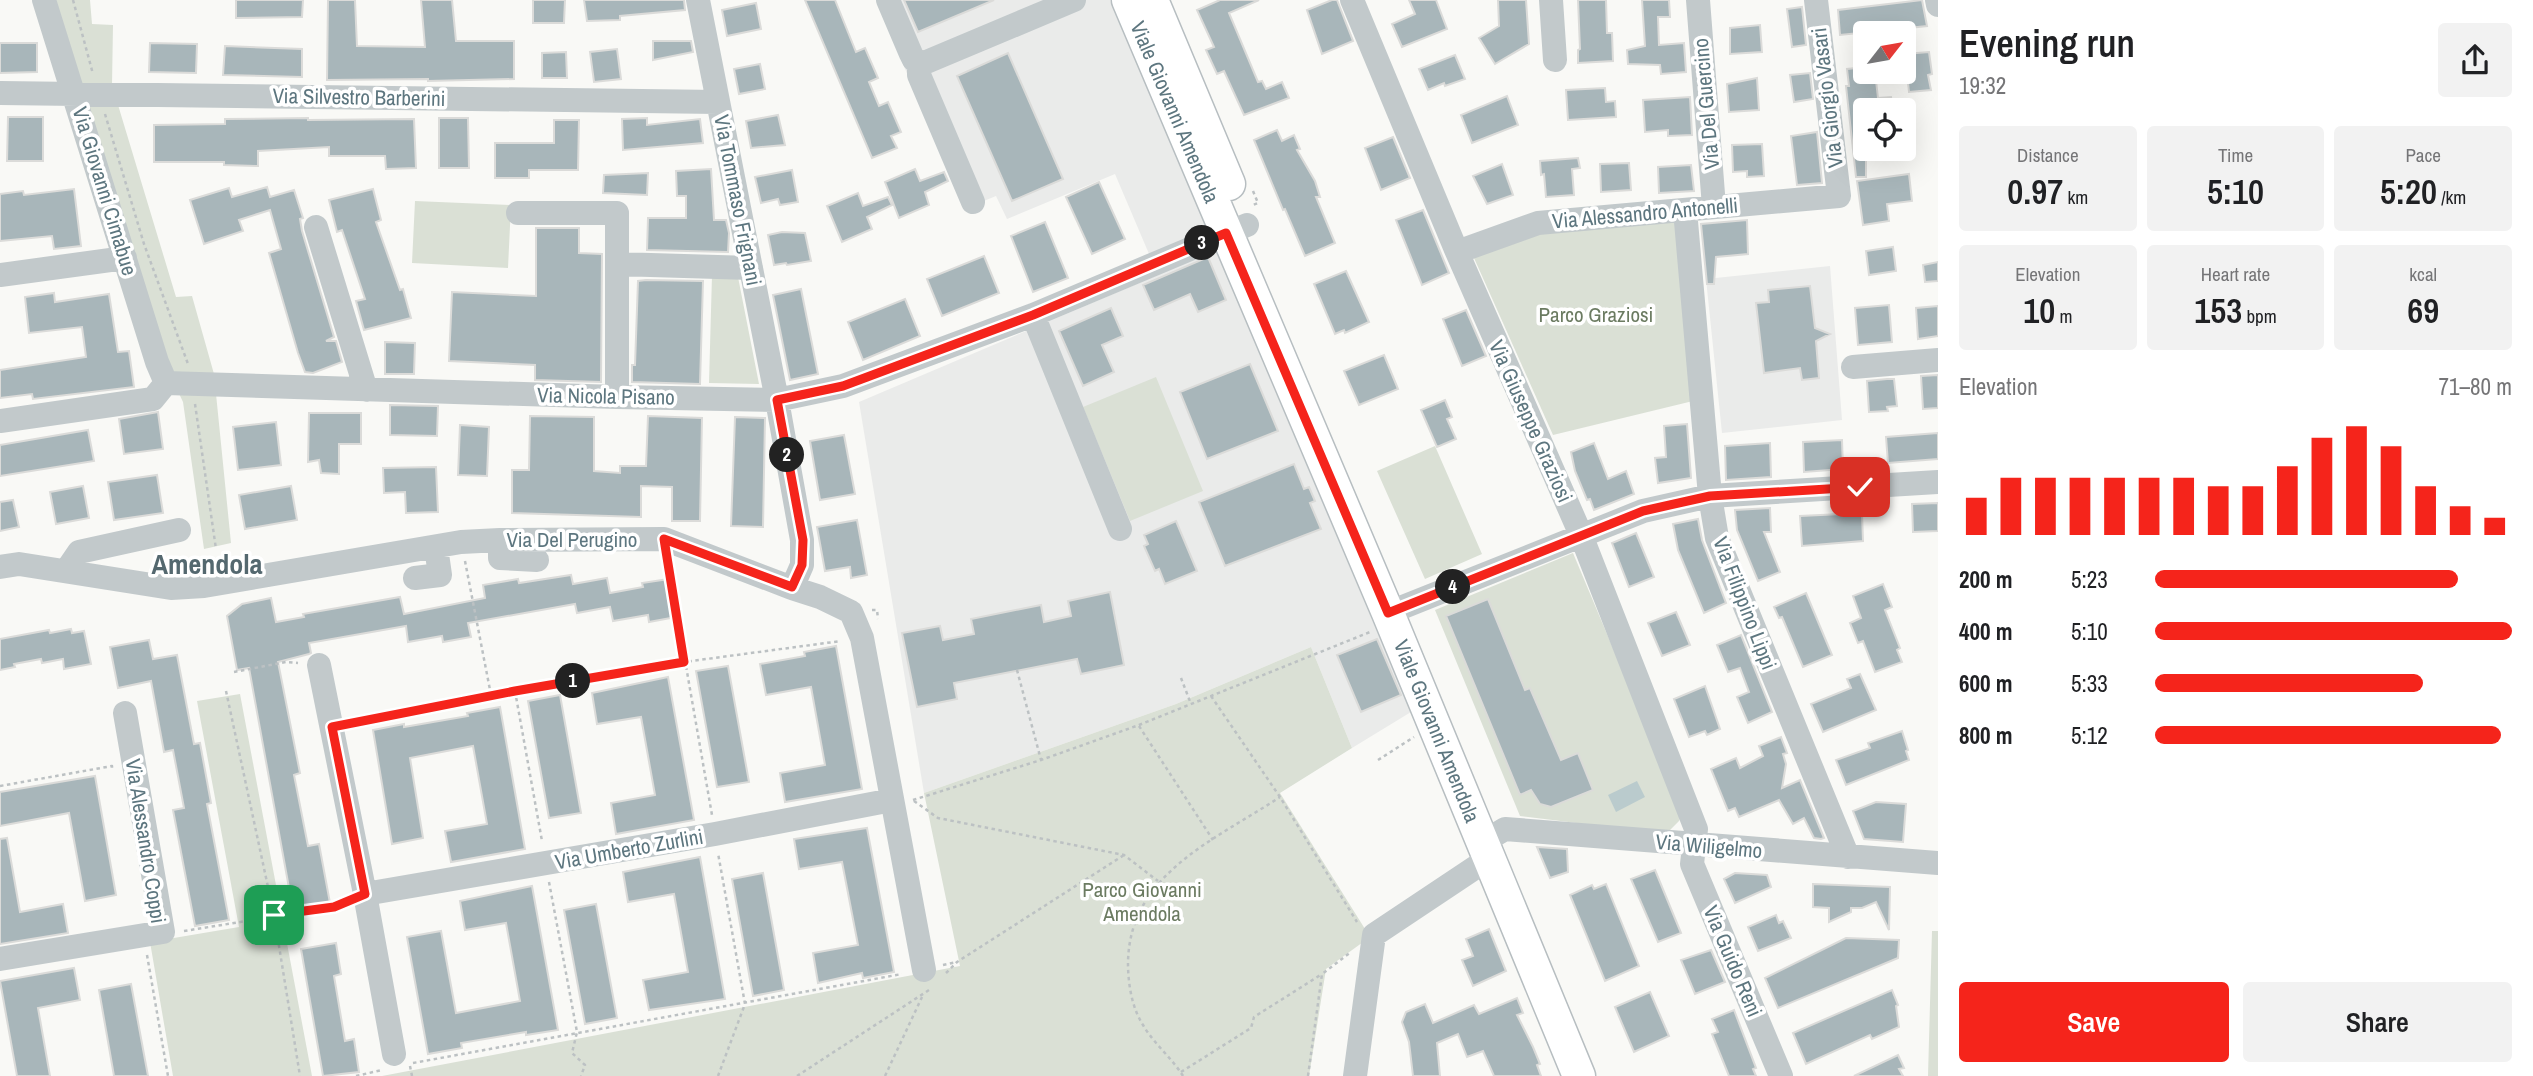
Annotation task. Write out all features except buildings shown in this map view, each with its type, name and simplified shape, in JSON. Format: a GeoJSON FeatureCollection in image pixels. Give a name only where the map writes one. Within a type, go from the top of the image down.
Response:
{"type":"FeatureCollection","features":[{"type":"Feature","properties":{"kind":"main road","name":"Viale Giovanni Amendola"},"geometry":{"type":"LineString","coordinates":[[1128,0],[1237,229]]}},
{"type":"Feature","properties":{"kind":"main road","name":"Viale Giovanni Amendola"},"geometry":{"type":"LineString","coordinates":[[1153,0],[1237,229],[1388,617],[1495,841],[1602,1076]]}},
{"type":"Feature","properties":{"kind":"main road","name":"Viale Giovanni Amendola"},"geometry":{"type":"LineString","coordinates":[[1495,841],[1579,1076]]}},
{"type":"Feature","properties":{"kind":"street","name":"Via Giovanni Cimabue"},"geometry":{"type":"LineString","coordinates":[[44,0],[157,362],[166,383]]}},
{"type":"Feature","properties":{"kind":"street","name":"Via Tommaso Frignani"},"geometry":{"type":"LineString","coordinates":[[698,0],[777,400]]}},
{"type":"Feature","properties":{"kind":"street"},"geometry":{"type":"LineString","coordinates":[[888,0],[911,54],[919,62],[929,62],[1074,0]]}},
{"type":"Feature","properties":{"kind":"street","name":"Via Giuseppe Graziosi"},"geometry":{"type":"LineString","coordinates":[[1352,0],[1457,252],[1580,535],[1696,829],[1694,845]]}},
{"type":"Feature","properties":{"kind":"street"},"geometry":{"type":"LineString","coordinates":[[1551,0],[1555,60]]}},
{"type":"Feature","properties":{"kind":"street","name":"Via Del Guercino"},"geometry":{"type":"LineString","coordinates":[[1698,0],[1714,207]]}},
{"type":"Feature","properties":{"kind":"street","name":"Via Giorgio Vasari"},"geometry":{"type":"LineString","coordinates":[[1816,0],[1839,196]]}},
{"type":"Feature","properties":{"kind":"street"},"geometry":{"type":"LineString","coordinates":[[919,62],[919,75],[972,202]]}},
{"type":"Feature","properties":{"kind":"street","name":"Via Silvestro Barberini"},"geometry":{"type":"LineString","coordinates":[[0,93],[718,102]]}},
{"type":"Feature","properties":{"kind":"street","name":"Via Alessandro Antonelli"},"geometry":{"type":"LineString","coordinates":[[1457,252],[1538,223],[1839,196]]}},
{"type":"Feature","properties":{"kind":"street","name":"Via Filippino Lippi"},"geometry":{"type":"LineString","coordinates":[[1685,210],[1710,496],[1717,538],[1847,858]]}},
{"type":"Feature","properties":{"kind":"street"},"geometry":{"type":"LineString","coordinates":[[518,213],[617,213],[617,397]]}},
{"type":"Feature","properties":{"kind":"street"},"geometry":{"type":"LineString","coordinates":[[316,228],[366,390]]}},
{"type":"Feature","properties":{"kind":"street","name":"Via Nicola Pisano"},"geometry":{"type":"LineString","coordinates":[[166,383],[777,400],[843,386],[1033,315],[1237,229]]}},
{"type":"Feature","properties":{"kind":"street"},"geometry":{"type":"LineString","coordinates":[[0,275],[125,258]]}},
{"type":"Feature","properties":{"kind":"street"},"geometry":{"type":"LineString","coordinates":[[617,264],[751,268]]}},
{"type":"Feature","properties":{"kind":"street"},"geometry":{"type":"LineString","coordinates":[[1033,315],[1120,529]]}},
{"type":"Feature","properties":{"kind":"street"},"geometry":{"type":"LineString","coordinates":[[1853,367],[1938,360]]}},
{"type":"Feature","properties":{"kind":"street"},"geometry":{"type":"LineString","coordinates":[[0,421],[153,399],[166,383]]}},
{"type":"Feature","properties":{"kind":"street"},"geometry":{"type":"LineString","coordinates":[[777,400],[803,540],[802,565],[792,587],[851,612],[862,638],[903,800],[932,979]]}},
{"type":"Feature","properties":{"kind":"street"},"geometry":{"type":"LineString","coordinates":[[1388,617],[1643,511],[1710,496],[1938,482]]}},
{"type":"Feature","properties":{"kind":"street"},"geometry":{"type":"LineString","coordinates":[[65,571],[79,551],[179,530]]}},
{"type":"Feature","properties":{"kind":"street","name":"Via Del Perugino"},"geometry":{"type":"LineString","coordinates":[[0,567],[19,564],[171,588],[238,581],[461,542],[664,539],[792,587]]}},
{"type":"Feature","properties":{"kind":"street"},"geometry":{"type":"LineString","coordinates":[[500,540],[500,558],[537,560]]}},
{"type":"Feature","properties":{"kind":"street"},"geometry":{"type":"LineString","coordinates":[[415,579],[440,575],[436,547]]}},
{"type":"Feature","properties":{"kind":"street"},"geometry":{"type":"LineString","coordinates":[[319,665],[396,1062]]}},
{"type":"Feature","properties":{"kind":"street","name":"Via Alessandro Coppi"},"geometry":{"type":"LineString","coordinates":[[0,959],[153,934],[125,713]]}},
{"type":"Feature","properties":{"kind":"street","name":"Via Umberto Zurlini"},"geometry":{"type":"LineString","coordinates":[[365,894],[903,800]]}},
{"type":"Feature","properties":{"kind":"street"},"geometry":{"type":"LineString","coordinates":[[1355,1076],[1374,935],[1479,865],[1495,841]]}},
{"type":"Feature","properties":{"kind":"street","name":"Via Wiligelmo"},"geometry":{"type":"LineString","coordinates":[[1495,841],[1694,845],[1938,863]]}},
{"type":"Feature","properties":{"kind":"street","name":"Via Guido Reni"},"geometry":{"type":"LineString","coordinates":[[1694,845],[1692,864],[1781,1076]]}},
{"type":"Feature","properties":{"kind":"path"},"geometry":{"type":"LineString","coordinates":[[664,539],[745,1004],[718,1076]]}},
{"type":"Feature","properties":{"kind":"path"},"geometry":{"type":"LineString","coordinates":[[461,542],[491,695]]}},
{"type":"Feature","properties":{"kind":"path"},"geometry":{"type":"LineString","coordinates":[[903,800],[1041,760],[1139,725],[1388,617]]}},
{"type":"Feature","properties":{"kind":"path"},"geometry":{"type":"LineString","coordinates":[[332,727],[491,695],[684,662],[862,638]]}},
{"type":"Feature","properties":{"kind":"path"},"geometry":{"type":"LineString","coordinates":[[234,672],[286,662],[319,665]]}},
{"type":"Feature","properties":{"kind":"path"},"geometry":{"type":"LineString","coordinates":[[1017,670],[1041,760]]}},
{"type":"Feature","properties":{"kind":"path"},"geometry":{"type":"LineString","coordinates":[[1181,678],[1191,704]]}},
{"type":"Feature","properties":{"kind":"path"},"geometry":{"type":"LineString","coordinates":[[226,691],[274,915],[300,1076]]}},
{"type":"Feature","properties":{"kind":"path"},"geometry":{"type":"LineString","coordinates":[[515,691],[577,1031],[572,1053],[585,1065],[581,1076]]}},
{"type":"Feature","properties":{"kind":"path"},"geometry":{"type":"LineString","coordinates":[[1211,696],[1280,797],[1361,928]]}},
{"type":"Feature","properties":{"kind":"path"},"geometry":{"type":"LineString","coordinates":[[1139,725],[1213,840]]}},
{"type":"Feature","properties":{"kind":"path"},"geometry":{"type":"LineString","coordinates":[[1378,760],[1424,730]]}},
{"type":"Feature","properties":{"kind":"path"},"geometry":{"type":"LineString","coordinates":[[0,786],[112,766]]}},
{"type":"Feature","properties":{"kind":"path"},"geometry":{"type":"LineString","coordinates":[[1280,797],[1184,859],[1158,881],[1139,911],[1129,949],[1128,983],[1142,1024],[1182,1074],[1251,1028],[1254,1017],[1322,974],[1359,946]]}},
{"type":"Feature","properties":{"kind":"path"},"geometry":{"type":"LineString","coordinates":[[903,800],[938,818],[1124,855],[1158,881]]}},
{"type":"Feature","properties":{"kind":"path"},"geometry":{"type":"LineString","coordinates":[[1290,815],[1295,812]]}},
{"type":"Feature","properties":{"kind":"path"},"geometry":{"type":"LineString","coordinates":[[356,1076],[396,1062],[577,1031],[745,1004],[932,979],[1124,855]]}},
{"type":"Feature","properties":{"kind":"path"},"geometry":{"type":"LineString","coordinates":[[168,1076],[153,934],[195,930],[334,907],[365,894]]}},
{"type":"Feature","properties":{"kind":"path"},"geometry":{"type":"LineString","coordinates":[[885,1076],[932,979],[957,962]]}},
{"type":"Feature","properties":{"kind":"path"},"geometry":{"type":"LineString","coordinates":[[1308,1076],[1322,974]]}},
{"type":"Feature","properties":{"kind":"path"},"geometry":{"type":"LineString","coordinates":[[797,1076],[923,996],[932,979]]}},
{"type":"Feature","properties":{"kind":"shaded area"},"geometry":{"type":"Polygon","coordinates":[[[876,0],[1110,0],[1411,712],[1352,748],[1311,647],[1176,704],[924,793],[859,402],[1158,275],[1115,174],[1007,219],[996,196],[964,209],[876,0]]]}},
{"type":"Feature","properties":{"kind":"shaded area"},"geometry":{"type":"Polygon","coordinates":[[[1830,266],[1842,420],[1722,433],[1706,279],[1830,266]]]}},
{"type":"Feature","properties":{"kind":"shaded area"},"geometry":{"type":"Polygon","coordinates":[[[1637,781],[1645,797],[1616,812],[1608,795],[1637,781]]]}},
{"type":"Feature","properties":{"kind":"green space"},"geometry":{"type":"Polygon","coordinates":[[[56,0],[90,0],[92,24],[113,25],[112,85],[176,297],[192,296],[214,374],[231,543],[204,549],[183,402],[167,368],[56,0]]]}},
{"type":"Feature","properties":{"kind":"green space"},"geometry":{"type":"Polygon","coordinates":[[[415,201],[511,205],[508,268],[412,263],[415,201]]]}},
{"type":"Feature","properties":{"kind":"green space","name":"Parco Graziosi"},"geometry":{"type":"Polygon","coordinates":[[[1675,222],[1693,401],[1553,435],[1474,258],[1537,231],[1675,222]]]}},
{"type":"Feature","properties":{"kind":"green space"},"geometry":{"type":"Polygon","coordinates":[[[712,275],[738,277],[759,384],[709,383],[712,275]]]}},
{"type":"Feature","properties":{"kind":"green space"},"geometry":{"type":"Polygon","coordinates":[[[1156,377],[1203,491],[1130,521],[1083,407],[1156,377]]]}},
{"type":"Feature","properties":{"kind":"green space"},"geometry":{"type":"Polygon","coordinates":[[[1435,446],[1482,554],[1425,579],[1377,471],[1435,446]]]}},
{"type":"Feature","properties":{"kind":"green space"},"geometry":{"type":"Polygon","coordinates":[[[1573,553],[1682,813],[1679,821],[1666,834],[1520,816],[1435,610],[1573,553]]]}},
{"type":"Feature","properties":{"kind":"green space","name":"Parco Giovanni Amendola"},"geometry":{"type":"Polygon","coordinates":[[[1311,647],[1352,748],[1280,793],[1370,937],[1326,969],[1309,1076],[382,1076],[960,966],[924,793],[1176,704],[1311,647]]]}},
{"type":"Feature","properties":{"kind":"green space"},"geometry":{"type":"Polygon","coordinates":[[[240,694],[312,1076],[173,1076],[150,942],[239,927],[197,701],[240,694]]]}},
{"type":"Feature","properties":{"kind":"green space"},"geometry":{"type":"Polygon","coordinates":[[[1932,931],[1938,931],[1938,1076],[1928,1076],[1932,931]]]}},
{"type":"Feature","properties":{"kind":"district","name":"Amendola"},"geometry":{"type":"Point","coordinates":[207,564]}},
{"type":"Feature","properties":{"kind":"route"},"geometry":{"type":"LineString","coordinates":[[274,915],[334,907],[365,894],[332,727],[515,691],[684,662],[664,539],[792,587],[802,565],[803,540],[777,400],[843,386],[1033,315],[1226,233],[1388,613],[1643,511],[1710,496],[1860,487]]}}]}
